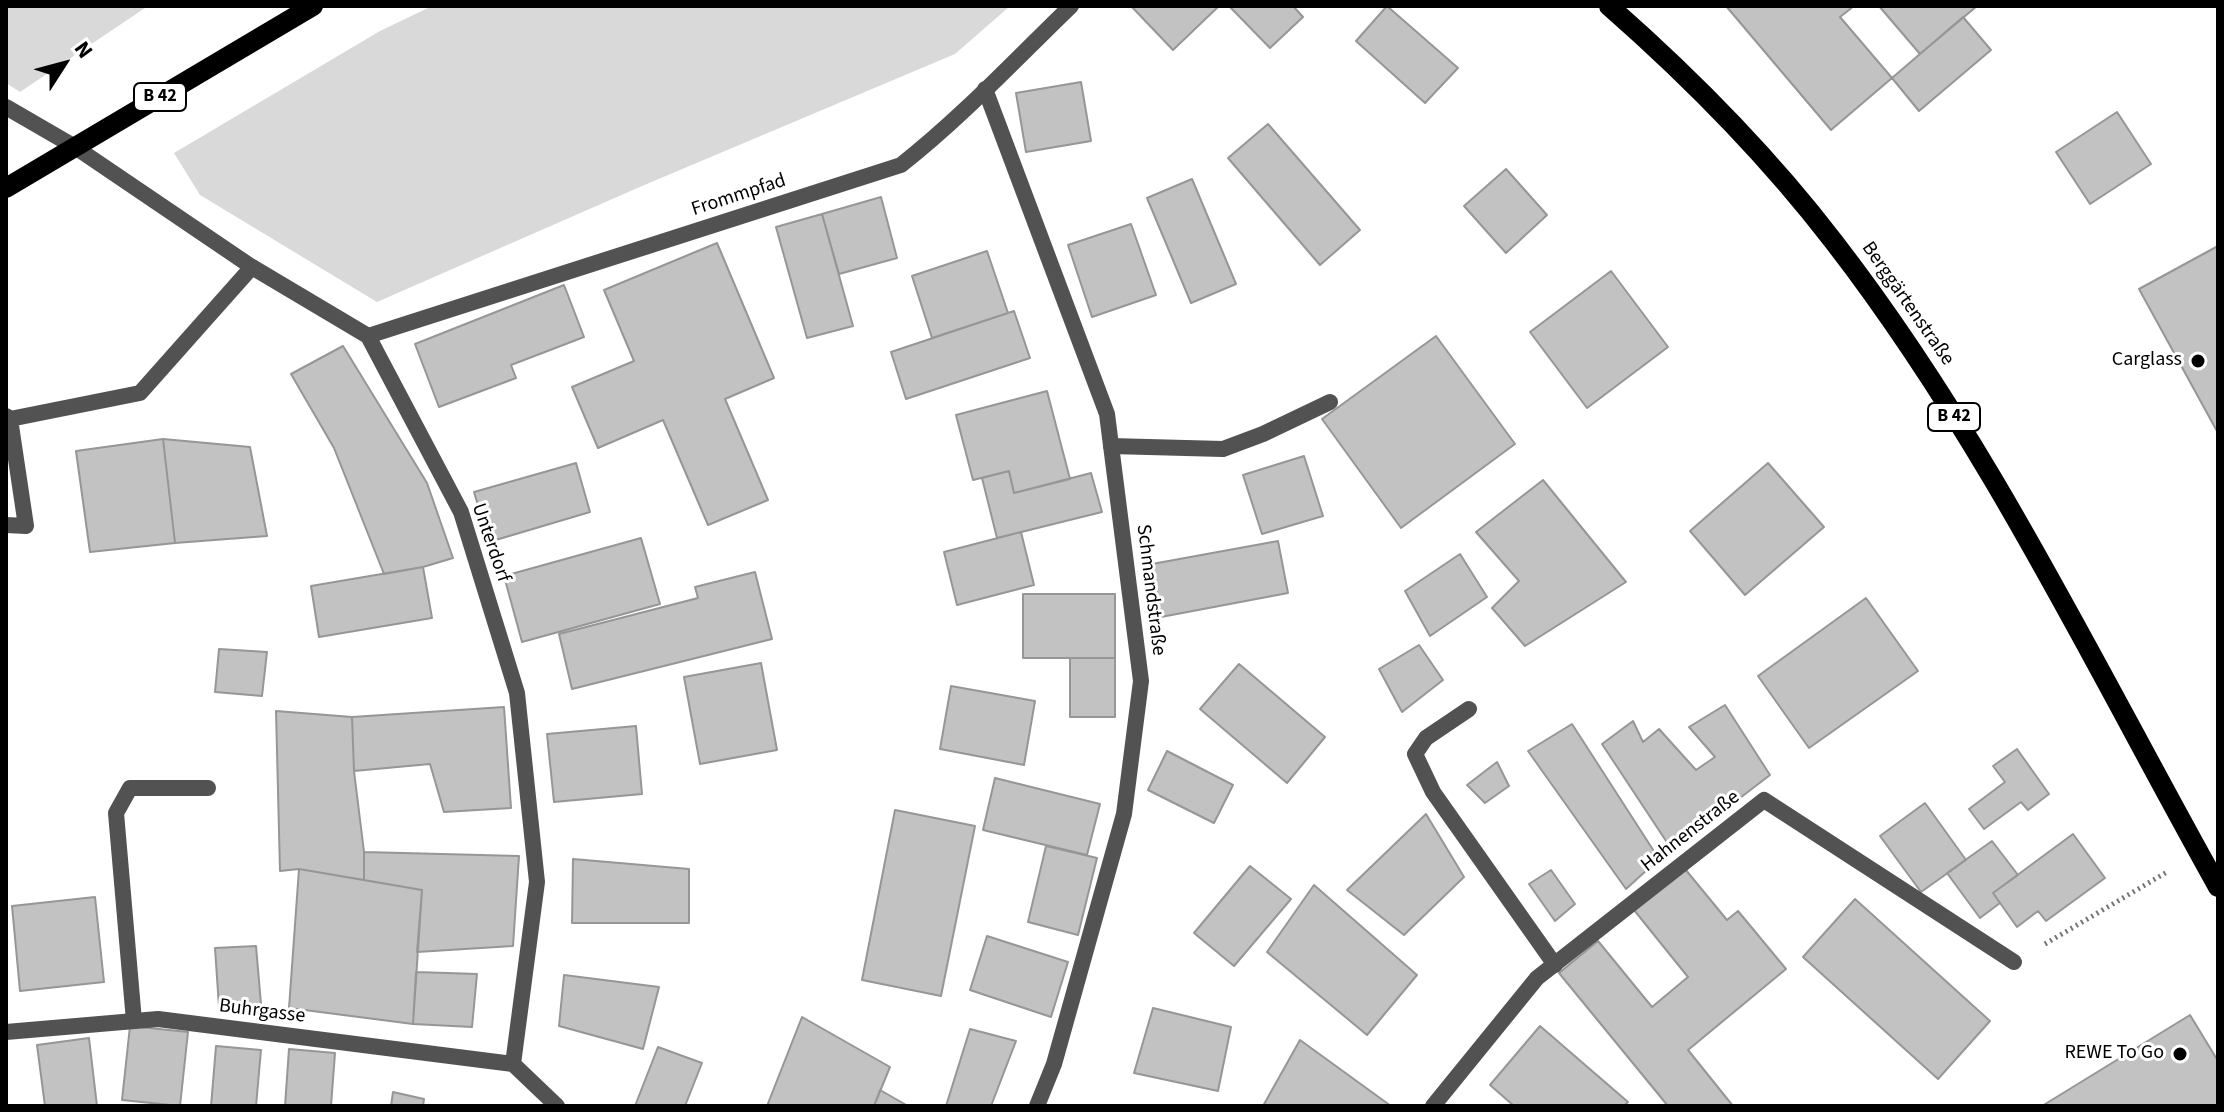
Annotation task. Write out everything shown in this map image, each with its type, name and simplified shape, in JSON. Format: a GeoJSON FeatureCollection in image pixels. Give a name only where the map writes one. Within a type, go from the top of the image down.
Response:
{"type":"FeatureCollection","features":[{"type":"Feature","properties":{"kind":"main road","name":"B 42"},"geometry":{"type":"LineString","coordinates":[[6,188],[313,6]]}},
{"type":"Feature","properties":{"kind":"main road","name":"Berggärtenstraße"},"geometry":{"type":"LineString","coordinates":[[1609,6],[1682,72],[1733,124],[1834,241],[1878,302],[1966,436],[2042,565],[2218,887]]}},
{"type":"Feature","properties":{"kind":"street","name":"Frommpfad"},"geometry":{"type":"LineString","coordinates":[[368,336],[901,165],[957,119],[1071,6]]}},
{"type":"Feature","properties":{"kind":"street","name":"Schmandstraße"},"geometry":{"type":"LineString","coordinates":[[985,89],[1107,414],[1141,681],[1124,814],[1054,1064],[1037,1106]]}},
{"type":"Feature","properties":{"kind":"street"},"geometry":{"type":"LineString","coordinates":[[6,107],[75,147],[252,267],[368,336]]}},
{"type":"Feature","properties":{"kind":"street"},"geometry":{"type":"LineString","coordinates":[[6,525],[26,526],[8,417],[140,393],[252,267]]}},
{"type":"Feature","properties":{"kind":"street","name":"Unterdorf"},"geometry":{"type":"LineString","coordinates":[[368,336],[461,512],[517,693],[537,882],[513,1064]]}},
{"type":"Feature","properties":{"kind":"street"},"geometry":{"type":"LineString","coordinates":[[1111,446],[1223,449],[1330,402]]}},
{"type":"Feature","properties":{"kind":"street"},"geometry":{"type":"LineString","coordinates":[[1469,709],[1426,738],[1415,754],[1433,792],[1555,965]]}},
{"type":"Feature","properties":{"kind":"street"},"geometry":{"type":"LineString","coordinates":[[134,1021],[116,813],[130,788],[208,788]]}},
{"type":"Feature","properties":{"kind":"street","name":"Hahnenstraße"},"geometry":{"type":"LineString","coordinates":[[1433,1106],[1537,978],[1764,800],[2014,962]]}},
{"type":"Feature","properties":{"kind":"street","name":"Buhrgasse"},"geometry":{"type":"LineString","coordinates":[[6,1032],[158,1019],[513,1064]]}},
{"type":"Feature","properties":{"kind":"street"},"geometry":{"type":"LineString","coordinates":[[513,1064],[557,1106]]}},
{"type":"Feature","properties":{"kind":"path"},"geometry":{"type":"LineString","coordinates":[[2014,962],[2199,854]]}},
{"type":"Feature","properties":{"kind":"shaded area"},"geometry":{"type":"Polygon","coordinates":[[[6,6],[148,6],[20,92],[6,83],[6,6]]]}},
{"type":"Feature","properties":{"kind":"shaded area"},"geometry":{"type":"Polygon","coordinates":[[[432,6],[1010,6],[955,54],[377,302],[200,195],[174,153],[380,31],[432,6]]]}},
{"type":"Feature","properties":{"kind":"building"},"geometry":{"type":"Polygon","coordinates":[[[1131,6],[1219,6],[1173,50],[1131,6]]]}},
{"type":"Feature","properties":{"kind":"building"},"geometry":{"type":"Polygon","coordinates":[[[1229,6],[1293,6],[1303,17],[1270,48],[1229,6]]]}},
{"type":"Feature","properties":{"kind":"building"},"geometry":{"type":"Polygon","coordinates":[[[1387,6],[1458,68],[1425,103],[1356,41],[1387,6]]]}},
{"type":"Feature","properties":{"kind":"building"},"geometry":{"type":"Polygon","coordinates":[[[1726,6],[1854,6],[1840,17],[1892,78],[1831,130],[1726,6]]]}},
{"type":"Feature","properties":{"kind":"building"},"geometry":{"type":"Polygon","coordinates":[[[1879,6],[1977,6],[1920,54],[1879,6]]]}},
{"type":"Feature","properties":{"kind":"building"},"geometry":{"type":"Polygon","coordinates":[[[1963,17],[1991,50],[1919,111],[1892,78],[1963,17]]]}},
{"type":"Feature","properties":{"kind":"building"},"geometry":{"type":"Polygon","coordinates":[[[1081,82],[1091,141],[1026,152],[1016,93],[1081,82]]]}},
{"type":"Feature","properties":{"kind":"building"},"geometry":{"type":"Polygon","coordinates":[[[2117,112],[2151,164],[2090,204],[2056,152],[2117,112]]]}},
{"type":"Feature","properties":{"kind":"building"},"geometry":{"type":"Polygon","coordinates":[[[1268,124],[1360,230],[1320,265],[1228,158],[1268,124]]]}},
{"type":"Feature","properties":{"kind":"building"},"geometry":{"type":"Polygon","coordinates":[[[1506,169],[1547,215],[1506,253],[1464,206],[1506,169]]]}},
{"type":"Feature","properties":{"kind":"building"},"geometry":{"type":"Polygon","coordinates":[[[1192,179],[1236,284],[1191,303],[1147,198],[1192,179]]]}},
{"type":"Feature","properties":{"kind":"building"},"geometry":{"type":"Polygon","coordinates":[[[881,197],[897,258],[839,274],[822,214],[881,197]]]}},
{"type":"Feature","properties":{"kind":"building"},"geometry":{"type":"Polygon","coordinates":[[[822,214],[853,326],[807,338],[776,227],[822,214]]]}},
{"type":"Feature","properties":{"kind":"building"},"geometry":{"type":"Polygon","coordinates":[[[1131,224],[1156,295],[1092,317],[1068,245],[1131,224]]]}},
{"type":"Feature","properties":{"kind":"building"},"geometry":{"type":"Polygon","coordinates":[[[717,243],[774,378],[725,399],[768,500],[708,525],[663,420],[598,448],[572,387],[634,361],[604,290],[717,243]]]}},
{"type":"Feature","properties":{"kind":"building","name":"Carglass"},"geometry":{"type":"Polygon","coordinates":[[[2218,246],[2218,433],[2139,289],[2218,246]]]}},
{"type":"Feature","properties":{"kind":"building"},"geometry":{"type":"Polygon","coordinates":[[[987,251],[1008,313],[932,338],[912,276],[987,251]]]}},
{"type":"Feature","properties":{"kind":"building"},"geometry":{"type":"Polygon","coordinates":[[[1611,271],[1668,347],[1587,408],[1530,332],[1611,271]]]}},
{"type":"Feature","properties":{"kind":"building"},"geometry":{"type":"Polygon","coordinates":[[[564,285],[584,337],[511,365],[516,378],[439,407],[415,344],[564,285]]]}},
{"type":"Feature","properties":{"kind":"building"},"geometry":{"type":"Polygon","coordinates":[[[1014,311],[1030,358],[906,399],[891,352],[1014,311]]]}},
{"type":"Feature","properties":{"kind":"building"},"geometry":{"type":"Polygon","coordinates":[[[1436,336],[1515,444],[1401,528],[1322,419],[1436,336]]]}},
{"type":"Feature","properties":{"kind":"building"},"geometry":{"type":"Polygon","coordinates":[[[343,346],[427,483],[453,558],[384,574],[334,448],[291,374],[343,346]]]}},
{"type":"Feature","properties":{"kind":"building"},"geometry":{"type":"Polygon","coordinates":[[[1047,391],[1070,479],[1014,493],[1009,471],[973,480],[956,415],[1047,391]]]}},
{"type":"Feature","properties":{"kind":"building"},"geometry":{"type":"Polygon","coordinates":[[[163,439],[175,543],[90,552],[76,451],[163,439]]]}},
{"type":"Feature","properties":{"kind":"building"},"geometry":{"type":"Polygon","coordinates":[[[163,439],[250,447],[267,536],[175,543],[163,439]]]}},
{"type":"Feature","properties":{"kind":"building"},"geometry":{"type":"Polygon","coordinates":[[[1304,456],[1323,516],[1262,534],[1243,475],[1304,456]]]}},
{"type":"Feature","properties":{"kind":"building"},"geometry":{"type":"Polygon","coordinates":[[[576,463],[590,512],[489,542],[474,492],[576,463]]]}},
{"type":"Feature","properties":{"kind":"building"},"geometry":{"type":"Polygon","coordinates":[[[1768,463],[1824,527],[1745,595],[1690,531],[1768,463]]]}},
{"type":"Feature","properties":{"kind":"building"},"geometry":{"type":"Polygon","coordinates":[[[1009,471],[1014,493],[1091,473],[1102,512],[997,538],[982,478],[1009,471]]]}},
{"type":"Feature","properties":{"kind":"building"},"geometry":{"type":"Polygon","coordinates":[[[1543,480],[1626,582],[1525,646],[1492,608],[1519,581],[1476,532],[1543,480]]]}},
{"type":"Feature","properties":{"kind":"building"},"geometry":{"type":"Polygon","coordinates":[[[1021,532],[1034,585],[957,605],[944,552],[1021,532]]]}},
{"type":"Feature","properties":{"kind":"building"},"geometry":{"type":"Polygon","coordinates":[[[641,538],[660,604],[522,642],[504,576],[641,538]]]}},
{"type":"Feature","properties":{"kind":"building"},"geometry":{"type":"Polygon","coordinates":[[[1278,541],[1288,593],[1161,617],[1152,564],[1278,541]]]}},
{"type":"Feature","properties":{"kind":"building"},"geometry":{"type":"Polygon","coordinates":[[[1460,554],[1487,597],[1430,636],[1405,591],[1460,554]]]}},
{"type":"Feature","properties":{"kind":"building"},"geometry":{"type":"Polygon","coordinates":[[[423,567],[432,618],[319,637],[311,586],[423,567]]]}},
{"type":"Feature","properties":{"kind":"building"},"geometry":{"type":"Polygon","coordinates":[[[755,572],[772,639],[572,689],[559,634],[698,598],[695,587],[755,572]]]}},
{"type":"Feature","properties":{"kind":"building"},"geometry":{"type":"Polygon","coordinates":[[[1023,594],[1115,594],[1115,658],[1023,658],[1023,594]]]}},
{"type":"Feature","properties":{"kind":"building"},"geometry":{"type":"Polygon","coordinates":[[[1866,598],[1918,671],[1809,748],[1758,676],[1866,598]]]}},
{"type":"Feature","properties":{"kind":"building"},"geometry":{"type":"Polygon","coordinates":[[[1419,645],[1443,680],[1402,712],[1379,669],[1419,645]]]}},
{"type":"Feature","properties":{"kind":"building"},"geometry":{"type":"Polygon","coordinates":[[[219,649],[267,652],[262,696],[215,692],[219,649]]]}},
{"type":"Feature","properties":{"kind":"building"},"geometry":{"type":"Polygon","coordinates":[[[1070,658],[1115,658],[1115,717],[1070,717],[1070,658]]]}},
{"type":"Feature","properties":{"kind":"building"},"geometry":{"type":"Polygon","coordinates":[[[761,663],[777,750],[700,764],[684,677],[761,663]]]}},
{"type":"Feature","properties":{"kind":"building"},"geometry":{"type":"Polygon","coordinates":[[[1239,664],[1325,737],[1287,783],[1200,709],[1239,664]]]}},
{"type":"Feature","properties":{"kind":"building"},"geometry":{"type":"Polygon","coordinates":[[[951,686],[1035,701],[1024,765],[940,749],[951,686]]]}},
{"type":"Feature","properties":{"kind":"building"},"geometry":{"type":"Polygon","coordinates":[[[1725,705],[1770,775],[1672,850],[1602,744],[1633,721],[1643,742],[1659,729],[1696,770],[1715,757],[1689,727],[1725,705]]]}},
{"type":"Feature","properties":{"kind":"building"},"geometry":{"type":"Polygon","coordinates":[[[504,707],[511,808],[444,812],[430,764],[354,771],[352,717],[504,707]]]}},
{"type":"Feature","properties":{"kind":"building"},"geometry":{"type":"Polygon","coordinates":[[[276,711],[352,717],[364,880],[299,869],[280,871],[276,711]]]}},
{"type":"Feature","properties":{"kind":"building"},"geometry":{"type":"Polygon","coordinates":[[[1572,724],[1659,859],[1626,889],[1528,751],[1572,724]]]}},
{"type":"Feature","properties":{"kind":"building"},"geometry":{"type":"Polygon","coordinates":[[[636,726],[642,794],[554,802],[547,734],[636,726]]]}},
{"type":"Feature","properties":{"kind":"building"},"geometry":{"type":"Polygon","coordinates":[[[2017,749],[2049,794],[2028,810],[2021,802],[1984,829],[1969,809],[2005,782],[1993,766],[2017,749]]]}},
{"type":"Feature","properties":{"kind":"building"},"geometry":{"type":"Polygon","coordinates":[[[1167,751],[1233,785],[1214,823],[1148,790],[1167,751]]]}},
{"type":"Feature","properties":{"kind":"building"},"geometry":{"type":"Polygon","coordinates":[[[1497,762],[1509,786],[1485,803],[1467,785],[1497,762]]]}},
{"type":"Feature","properties":{"kind":"building"},"geometry":{"type":"Polygon","coordinates":[[[995,778],[1100,804],[1087,855],[983,830],[995,778]]]}},
{"type":"Feature","properties":{"kind":"building"},"geometry":{"type":"Polygon","coordinates":[[[1925,803],[1966,860],[1921,892],[1880,836],[1925,803]]]}},
{"type":"Feature","properties":{"kind":"building"},"geometry":{"type":"Polygon","coordinates":[[[895,810],[975,826],[941,996],[862,980],[895,810]]]}},
{"type":"Feature","properties":{"kind":"building"},"geometry":{"type":"Polygon","coordinates":[[[1426,814],[1464,877],[1404,935],[1347,890],[1426,814]]]}},
{"type":"Feature","properties":{"kind":"building"},"geometry":{"type":"Polygon","coordinates":[[[2073,834],[2105,878],[2046,921],[2038,911],[2017,927],[1993,893],[2073,834]]]}},
{"type":"Feature","properties":{"kind":"building"},"geometry":{"type":"Polygon","coordinates":[[[1992,841],[2018,875],[1993,893],[2000,903],[1980,918],[1947,873],[1992,841]]]}},
{"type":"Feature","properties":{"kind":"building"},"geometry":{"type":"Polygon","coordinates":[[[1046,846],[1097,858],[1078,935],[1028,922],[1046,846]]]}},
{"type":"Feature","properties":{"kind":"building"},"geometry":{"type":"Polygon","coordinates":[[[364,852],[519,856],[513,946],[417,952],[422,890],[364,880],[364,852]]]}},
{"type":"Feature","properties":{"kind":"building"},"geometry":{"type":"Polygon","coordinates":[[[573,859],[689,869],[689,923],[572,923],[573,859]]]}},
{"type":"Feature","properties":{"kind":"building"},"geometry":{"type":"Polygon","coordinates":[[[1250,866],[1291,899],[1234,966],[1194,933],[1250,866]]]}},
{"type":"Feature","properties":{"kind":"building"},"geometry":{"type":"Polygon","coordinates":[[[299,869],[422,890],[413,1024],[289,1008],[299,869]]]}},
{"type":"Feature","properties":{"kind":"building"},"geometry":{"type":"Polygon","coordinates":[[[1685,869],[1727,920],[1738,911],[1786,969],[1688,1050],[1733,1106],[1668,1106],[1559,973],[1598,941],[1652,1007],[1688,977],[1634,910],[1685,869]]]}},
{"type":"Feature","properties":{"kind":"building"},"geometry":{"type":"Polygon","coordinates":[[[1551,870],[1575,904],[1555,921],[1529,884],[1551,870]]]}},
{"type":"Feature","properties":{"kind":"building"},"geometry":{"type":"Polygon","coordinates":[[[1314,885],[1417,975],[1367,1035],[1267,952],[1314,885]]]}},
{"type":"Feature","properties":{"kind":"building"},"geometry":{"type":"Polygon","coordinates":[[[95,897],[104,982],[20,991],[12,906],[95,897]]]}},
{"type":"Feature","properties":{"kind":"building"},"geometry":{"type":"Polygon","coordinates":[[[1855,899],[1990,1021],[1938,1079],[1803,957],[1855,899]]]}},
{"type":"Feature","properties":{"kind":"building"},"geometry":{"type":"Polygon","coordinates":[[[987,936],[1068,962],[1051,1017],[970,990],[987,936]]]}},
{"type":"Feature","properties":{"kind":"building"},"geometry":{"type":"Polygon","coordinates":[[[256,946],[261,1004],[219,1007],[215,948],[256,946]]]}},
{"type":"Feature","properties":{"kind":"building"},"geometry":{"type":"Polygon","coordinates":[[[416,972],[477,974],[472,1027],[413,1024],[416,972]]]}},
{"type":"Feature","properties":{"kind":"building"},"geometry":{"type":"Polygon","coordinates":[[[564,975],[659,987],[643,1049],[559,1026],[564,975]]]}},
{"type":"Feature","properties":{"kind":"building"},"geometry":{"type":"Polygon","coordinates":[[[1153,1008],[1231,1027],[1218,1091],[1134,1073],[1153,1008]]]}},
{"type":"Feature","properties":{"kind":"building"},"geometry":{"type":"Polygon","coordinates":[[[2190,1015],[2218,1061],[2218,1106],[2042,1106],[2190,1015]]]}},
{"type":"Feature","properties":{"kind":"building"},"geometry":{"type":"Polygon","coordinates":[[[802,1017],[890,1067],[874,1106],[767,1106],[802,1017]]]}},
{"type":"Feature","properties":{"kind":"building"},"geometry":{"type":"Polygon","coordinates":[[[130,1026],[188,1032],[180,1106],[122,1100],[130,1026]]]}},
{"type":"Feature","properties":{"kind":"building"},"geometry":{"type":"Polygon","coordinates":[[[1540,1026],[1628,1102],[1624,1106],[1514,1106],[1490,1085],[1540,1026]]]}},
{"type":"Feature","properties":{"kind":"building"},"geometry":{"type":"Polygon","coordinates":[[[970,1029],[1016,1041],[991,1106],[946,1106],[970,1029]]]}},
{"type":"Feature","properties":{"kind":"building"},"geometry":{"type":"Polygon","coordinates":[[[89,1038],[97,1106],[45,1106],[37,1045],[89,1038]]]}},
{"type":"Feature","properties":{"kind":"building"},"geometry":{"type":"Polygon","coordinates":[[[1300,1040],[1391,1106],[1263,1106],[1300,1040]]]}},
{"type":"Feature","properties":{"kind":"building"},"geometry":{"type":"Polygon","coordinates":[[[216,1046],[261,1050],[256,1106],[211,1106],[216,1046]]]}},
{"type":"Feature","properties":{"kind":"building"},"geometry":{"type":"Polygon","coordinates":[[[658,1047],[702,1063],[685,1106],[635,1106],[658,1047]]]}},
{"type":"Feature","properties":{"kind":"building"},"geometry":{"type":"Polygon","coordinates":[[[289,1049],[335,1053],[331,1106],[285,1106],[289,1049]]]}},
{"type":"Feature","properties":{"kind":"building"},"geometry":{"type":"Polygon","coordinates":[[[880,1090],[908,1106],[874,1106],[880,1090]]]}},
{"type":"Feature","properties":{"kind":"building"},"geometry":{"type":"Polygon","coordinates":[[[393,1092],[424,1099],[423,1106],[391,1106],[393,1092]]]}},
{"type":"Feature","properties":{"kind":"place","name":"Carglass"},"geometry":{"type":"Point","coordinates":[2198,361]}},
{"type":"Feature","properties":{"kind":"place","name":"REWE To Go"},"geometry":{"type":"Point","coordinates":[2180,1054]}}]}
